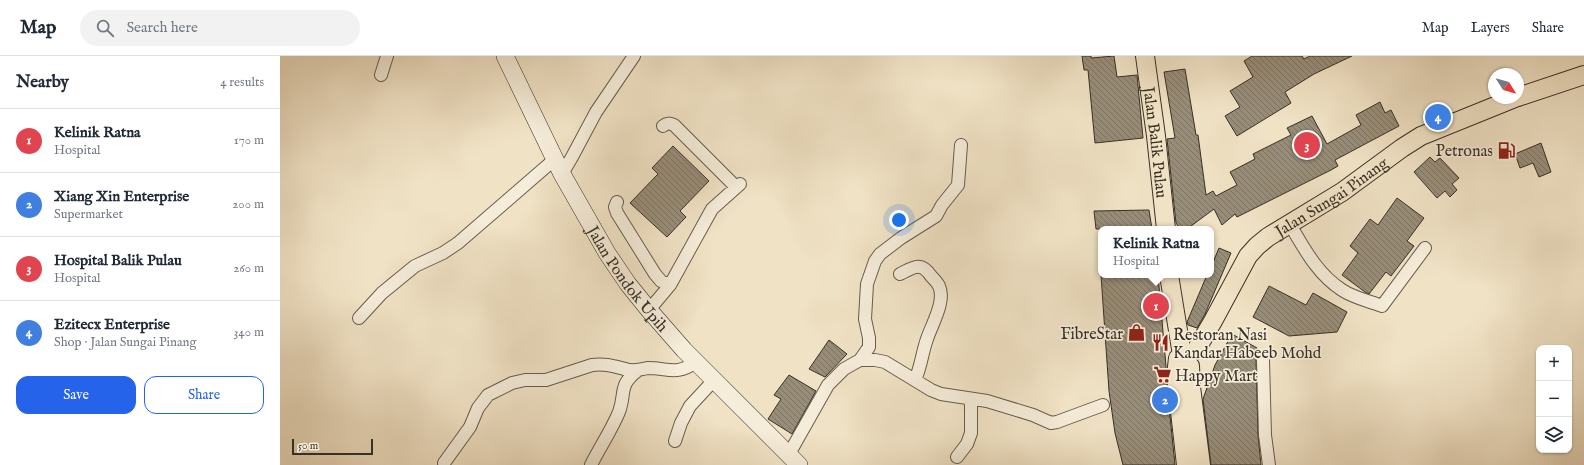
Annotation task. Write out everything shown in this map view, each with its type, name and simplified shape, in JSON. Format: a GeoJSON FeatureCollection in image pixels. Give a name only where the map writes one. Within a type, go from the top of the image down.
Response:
{"type":"FeatureCollection","features":[{"type":"Feature","properties":{"kind":"main road","name":"Jalan Pondok Upih"},"geometry":{"type":"LineString","coordinates":[[505,56],[558,166],[607,253],[628,284],[649,310],[696,362],[715,379],[794,460]]}},
{"type":"Feature","properties":{"kind":"main road","name":"Jalan Balik Pulau"},"geometry":{"type":"LineString","coordinates":[[1145,56],[1156,136],[1166,226]]}},
{"type":"Feature","properties":{"kind":"main road"},"geometry":{"type":"LineString","coordinates":[[1524,95],[1584,75]]}},
{"type":"Feature","properties":{"kind":"main road","name":"Jalan Sungai Pinang"},"geometry":{"type":"LineString","coordinates":[[1186,356],[1213,321],[1248,256],[1262,241],[1289,223],[1342,192],[1421,136],[1500,104]]}},
{"type":"Feature","properties":{"kind":"main road"},"geometry":{"type":"LineString","coordinates":[[1170,278],[1186,356],[1201,465]]}},
{"type":"Feature","properties":{"kind":"main road"},"geometry":{"type":"LineString","coordinates":[[1186,356],[1176,376],[1186,465]]}},
{"type":"Feature","properties":{"kind":"street"},"geometry":{"type":"LineString","coordinates":[[381,75],[387,56]]}},
{"type":"Feature","properties":{"kind":"street"},"geometry":{"type":"LineString","coordinates":[[359,318],[382,293],[415,266],[443,253],[458,243],[558,166],[572,157],[596,112],[634,56]]}},
{"type":"Feature","properties":{"kind":"street"},"geometry":{"type":"LineString","coordinates":[[649,310],[670,285],[712,209],[738,186],[674,125],[666,124],[663,126]]}},
{"type":"Feature","properties":{"kind":"street"},"geometry":{"type":"LineString","coordinates":[[794,460],[828,385],[844,369],[860,360],[869,347],[869,338],[865,319],[867,284],[875,261],[880,254],[901,238],[936,216],[942,204],[958,185],[961,145]]}},
{"type":"Feature","properties":{"kind":"street"},"geometry":{"type":"LineString","coordinates":[[617,202],[615,207],[617,213],[655,274],[661,281],[670,285]]}},
{"type":"Feature","properties":{"kind":"street"},"geometry":{"type":"LineString","coordinates":[[1289,223],[1314,265],[1324,276],[1342,290],[1382,306],[1425,248]]}},
{"type":"Feature","properties":{"kind":"street"},"geometry":{"type":"LineString","coordinates":[[900,274],[915,266],[922,266],[927,269],[939,286],[940,298],[936,318],[927,338],[915,380]]}},
{"type":"Feature","properties":{"kind":"street"},"geometry":{"type":"LineString","coordinates":[[860,360],[885,362],[931,390],[941,394],[987,401],[1033,415],[1051,423],[1103,405]]}},
{"type":"Feature","properties":{"kind":"street"},"geometry":{"type":"LineString","coordinates":[[1262,360],[1265,435],[1269,465]]}},
{"type":"Feature","properties":{"kind":"street"},"geometry":{"type":"LineString","coordinates":[[590,465],[619,412],[624,386],[627,379],[637,371],[647,368],[679,370],[696,362]]}},
{"type":"Feature","properties":{"kind":"street"},"geometry":{"type":"LineString","coordinates":[[444,463],[470,427],[482,401],[488,395],[497,390],[512,383],[554,378],[592,365],[609,365],[637,371]]}},
{"type":"Feature","properties":{"kind":"street"},"geometry":{"type":"LineString","coordinates":[[675,441],[681,423],[690,406],[715,379]]}},
{"type":"Feature","properties":{"kind":"street"},"geometry":{"type":"LineString","coordinates":[[956,457],[967,444],[971,433],[971,399]]}},
{"type":"Feature","properties":{"kind":"building"},"geometry":{"type":"Polygon","coordinates":[[[1082,56],[1091,56],[1091,58],[1114,56],[1117,77],[1137,75],[1143,138],[1095,143],[1088,70],[1084,70],[1082,56]]]}},
{"type":"Feature","properties":{"kind":"building"},"geometry":{"type":"Polygon","coordinates":[[[1252,56],[1302,56],[1304,59],[1310,56],[1352,56],[1314,74],[1285,92],[1291,103],[1237,136],[1225,116],[1240,107],[1230,91],[1253,77],[1244,61],[1252,56]]]}},
{"type":"Feature","properties":{"kind":"building"},"geometry":{"type":"Polygon","coordinates":[[[1185,69],[1196,135],[1198,135],[1206,195],[1213,191],[1216,196],[1237,185],[1230,172],[1255,159],[1253,154],[1291,135],[1287,128],[1312,116],[1327,144],[1361,125],[1356,115],[1380,102],[1385,113],[1391,110],[1399,126],[1335,160],[1338,166],[1331,170],[1237,217],[1235,214],[1222,225],[1214,209],[1191,226],[1178,226],[1176,223],[1167,139],[1175,138],[1164,72],[1185,69]]]}},
{"type":"Feature","properties":{"kind":"building"},"geometry":{"type":"Polygon","coordinates":[[[1541,143],[1551,172],[1539,177],[1533,163],[1520,168],[1515,154],[1541,143]]]}},
{"type":"Feature","properties":{"kind":"building"},"geometry":{"type":"Polygon","coordinates":[[[673,146],[709,181],[680,211],[686,217],[667,237],[630,203],[658,174],[652,168],[673,146]]]}},
{"type":"Feature","properties":{"kind":"building"},"geometry":{"type":"Polygon","coordinates":[[[1430,157],[1435,162],[1440,158],[1459,178],[1452,184],[1457,190],[1450,197],[1445,191],[1437,198],[1414,172],[1430,157]]]}},
{"type":"Feature","properties":{"kind":"building"},"geometry":{"type":"Polygon","coordinates":[[[1397,198],[1424,218],[1407,241],[1414,246],[1391,276],[1386,272],[1369,294],[1342,275],[1358,253],[1350,246],[1370,219],[1378,225],[1397,198]]]}},
{"type":"Feature","properties":{"kind":"building"},"geometry":{"type":"Polygon","coordinates":[[[1149,210],[1152,226],[1098,226],[1098,229],[1096,229],[1094,211],[1149,210]]]}},
{"type":"Feature","properties":{"kind":"building"},"geometry":{"type":"Polygon","coordinates":[[[1219,248],[1231,253],[1205,314],[1197,328],[1188,325],[1187,322],[1206,278],[1214,278],[1214,260],[1219,248]]]}},
{"type":"Feature","properties":{"kind":"building"},"geometry":{"type":"Polygon","coordinates":[[[1101,278],[1158,278],[1175,465],[1123,465],[1115,433],[1109,391],[1101,278]]]}},
{"type":"Feature","properties":{"kind":"building"},"geometry":{"type":"Polygon","coordinates":[[[1269,286],[1306,305],[1313,293],[1347,312],[1337,332],[1289,336],[1253,317],[1269,286]]]}},
{"type":"Feature","properties":{"kind":"building"},"geometry":{"type":"Polygon","coordinates":[[[1232,334],[1257,348],[1258,435],[1261,465],[1211,465],[1203,399],[1215,365],[1232,334]]]}},
{"type":"Feature","properties":{"kind":"building"},"geometry":{"type":"Polygon","coordinates":[[[829,340],[847,354],[825,377],[809,369],[829,340]]]}},
{"type":"Feature","properties":{"kind":"building"},"geometry":{"type":"Polygon","coordinates":[[[789,375],[816,391],[792,434],[768,419],[781,399],[774,395],[789,375]]]}},
{"type":"Feature","properties":{"kind":"place","name":"Ezitecx Enterprise"},"geometry":{"type":"Point","coordinates":[1438,117]}},
{"type":"Feature","properties":{"kind":"place","name":"Hospital Balik Pulau"},"geometry":{"type":"Point","coordinates":[1307,145]}},
{"type":"Feature","properties":{"kind":"place","name":"Petronas"},"geometry":{"type":"Point","coordinates":[1506,150]}},
{"type":"Feature","properties":{"kind":"place","name":"Kelinik Ratna"},"geometry":{"type":"Point","coordinates":[1156,306]}},
{"type":"Feature","properties":{"kind":"place","name":"FibreStar"},"geometry":{"type":"Point","coordinates":[1136,333]}},
{"type":"Feature","properties":{"kind":"place","name":"Restoran Nasi Kandar Habeeb Mohd"},"geometry":{"type":"Point","coordinates":[1160,343]}},
{"type":"Feature","properties":{"kind":"place","name":"Happy Mart"},"geometry":{"type":"Point","coordinates":[1162,375]}},
{"type":"Feature","properties":{"kind":"place","name":"Xiang Xin Enterprise"},"geometry":{"type":"Point","coordinates":[1165,400]}}]}
